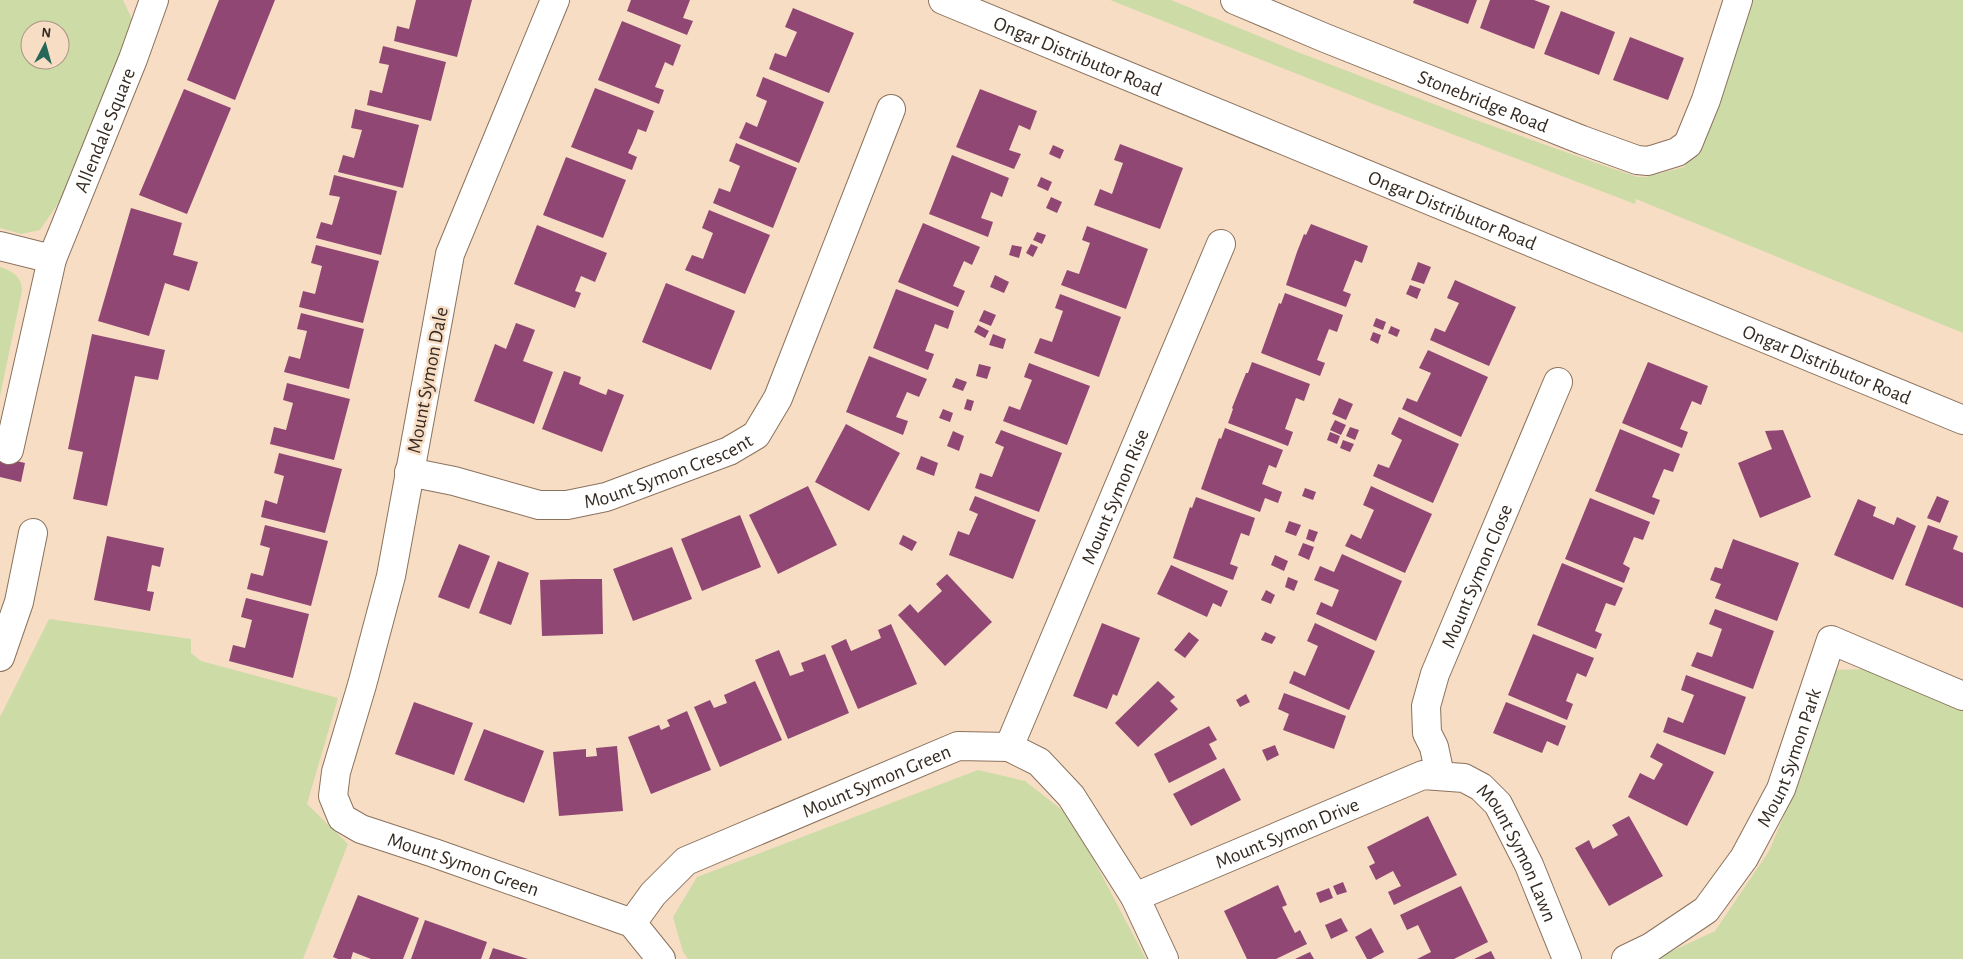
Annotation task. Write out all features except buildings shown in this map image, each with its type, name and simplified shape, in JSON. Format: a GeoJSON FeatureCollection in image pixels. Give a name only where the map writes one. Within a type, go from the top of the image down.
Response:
{"type":"FeatureCollection","features":[{"type":"Feature","properties":{"kind":"street","name":"Allendale Square"},"geometry":{"type":"LineString","coordinates":[[9,450],[52,259],[154,0]]}},
{"type":"Feature","properties":{"kind":"street","name":"Mount Symon Dale"},"geometry":{"type":"LineString","coordinates":[[336,772],[362,685],[391,576],[450,254],[555,0]]}},
{"type":"Feature","properties":{"kind":"street","name":"Ongar Distributor Road"},"geometry":{"type":"LineString","coordinates":[[943,0],[1963,420]]}},
{"type":"Feature","properties":{"kind":"street","name":"Stonebridge Road"},"geometry":{"type":"LineString","coordinates":[[1235,0],[1325,38],[1637,160],[1648,161],[1677,152],[1688,144],[1706,100],[1738,0]]}},
{"type":"Feature","properties":{"kind":"street","name":"Mount Symon Crescent"},"geometry":{"type":"LineString","coordinates":[[409,472],[454,480],[539,505],[567,505],[606,496],[703,461],[729,451],[756,435],[778,398],[891,109]]}},
{"type":"Feature","properties":{"kind":"street","name":"Mount Symon Rise"},"geometry":{"type":"LineString","coordinates":[[1009,748],[1220,244]]}},
{"type":"Feature","properties":{"kind":"street"},"geometry":{"type":"LineString","coordinates":[[0,246],[52,259]]}},
{"type":"Feature","properties":{"kind":"street","name":"Mount Symon Close"},"geometry":{"type":"LineString","coordinates":[[1440,775],[1434,747],[1427,733],[1426,706],[1435,674],[1558,382]]}},
{"type":"Feature","properties":{"kind":"street"},"geometry":{"type":"LineString","coordinates":[[0,657],[19,602],[33,533]]}},
{"type":"Feature","properties":{"kind":"street","name":"Mount Symon Park"},"geometry":{"type":"LineString","coordinates":[[1626,959],[1651,947],[1706,910],[1744,858],[1781,789],[1831,640],[1963,696]]}},
{"type":"Feature","properties":{"kind":"street","name":"Mount Symon Green"},"geometry":{"type":"LineString","coordinates":[[336,772],[333,796],[342,818],[361,829],[632,923],[652,894],[686,860],[958,746],[1009,748],[1039,762],[1071,796],[1135,897],[1164,959]]}},
{"type":"Feature","properties":{"kind":"street","name":"Mount Symon Drive"},"geometry":{"type":"LineString","coordinates":[[1135,897],[1423,775],[1440,775]]}},
{"type":"Feature","properties":{"kind":"street","name":"Mount Symon Lawn"},"geometry":{"type":"LineString","coordinates":[[1440,775],[1464,778],[1481,787],[1498,804],[1529,865],[1567,959]]}},
{"type":"Feature","properties":{"kind":"street"},"geometry":{"type":"LineString","coordinates":[[632,923],[661,959]]}},
{"type":"Feature","properties":{"kind":"green space"},"geometry":{"type":"Polygon","coordinates":[[[0,0],[123,0],[132,19],[127,45],[64,195],[40,230],[21,234],[0,228],[0,0]]]}},
{"type":"Feature","properties":{"kind":"green space"},"geometry":{"type":"Polygon","coordinates":[[[1110,0],[1171,0],[1295,51],[1473,119],[1605,166],[1638,177],[1646,177],[1684,167],[1704,140],[1748,0],[1963,0],[1963,333],[1636,199],[1635,204],[1376,105],[1110,0]]]}},
{"type":"Feature","properties":{"kind":"green space"},"geometry":{"type":"Polygon","coordinates":[[[0,267],[16,275],[22,286],[22,291],[0,396],[0,267]]]}},
{"type":"Feature","properties":{"kind":"green space"},"geometry":{"type":"Polygon","coordinates":[[[49,619],[191,639],[191,653],[201,661],[338,698],[307,804],[348,844],[303,959],[0,959],[0,717],[49,619]]]}},
{"type":"Feature","properties":{"kind":"green space"},"geometry":{"type":"Polygon","coordinates":[[[1866,669],[1963,704],[1963,959],[1655,959],[1715,931],[1769,851],[1794,792],[1834,670],[1866,669]]]}},
{"type":"Feature","properties":{"kind":"green space"},"geometry":{"type":"Polygon","coordinates":[[[978,770],[1025,781],[1071,817],[1146,959],[688,959],[683,952],[673,917],[697,877],[978,770]]]}}]}
